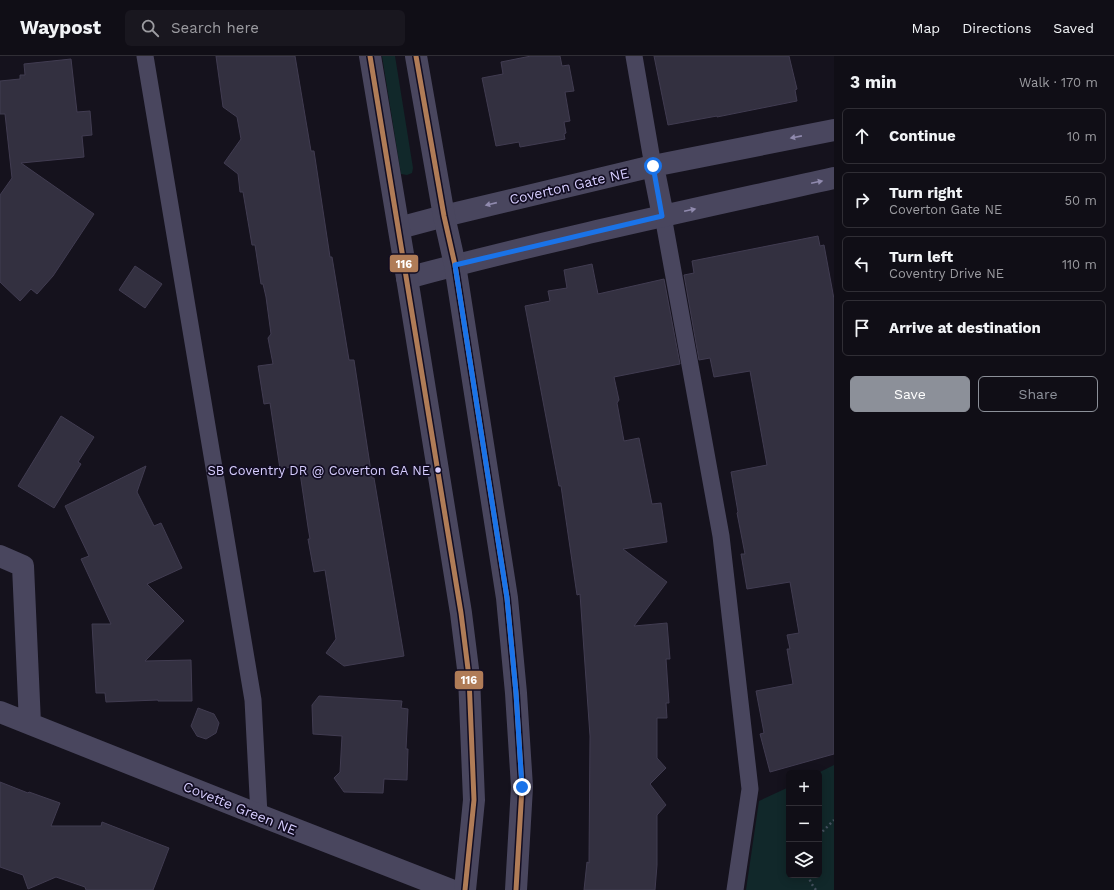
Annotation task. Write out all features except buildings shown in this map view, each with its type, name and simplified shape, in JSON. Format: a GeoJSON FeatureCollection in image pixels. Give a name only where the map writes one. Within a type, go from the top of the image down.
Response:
{"type":"FeatureCollection","features":[{"type":"Feature","properties":{"kind":"street"},"geometry":{"type":"LineString","coordinates":[[370,56],[408,278],[461,613],[469,677],[474,800],[465,890]]}},
{"type":"Feature","properties":{"kind":"street"},"geometry":{"type":"LineString","coordinates":[[416,56],[444,216],[455,265],[508,606],[516,693],[522,787],[516,890]]}},
{"type":"Feature","properties":{"kind":"street","name":"Coverton Gate NE"},"geometry":{"type":"LineString","coordinates":[[399,228],[653,166],[834,130]]}},
{"type":"Feature","properties":{"kind":"street"},"geometry":{"type":"LineString","coordinates":[[653,166],[662,216]]}},
{"type":"Feature","properties":{"kind":"street"},"geometry":{"type":"LineString","coordinates":[[408,278],[455,265],[662,216],[834,178]]}},
{"type":"Feature","properties":{"kind":"street"},"geometry":{"type":"LineString","coordinates":[[0,556],[23,566],[30,724]]}},
{"type":"Feature","properties":{"kind":"street","name":"Covette Green NE"},"geometry":{"type":"LineString","coordinates":[[0,712],[451,890]]}},
{"type":"Feature","properties":{"kind":"lane"},"geometry":{"type":"LineString","coordinates":[[145,56],[253,700],[259,815]]}},
{"type":"Feature","properties":{"kind":"lane"},"geometry":{"type":"LineString","coordinates":[[634,56],[653,166]]}},
{"type":"Feature","properties":{"kind":"lane"},"geometry":{"type":"LineString","coordinates":[[662,216],[721,536],[750,789],[735,890]]}},
{"type":"Feature","properties":{"kind":"path"},"geometry":{"type":"LineString","coordinates":[[822,832],[834,820]]}},
{"type":"Feature","properties":{"kind":"path"},"geometry":{"type":"LineString","coordinates":[[809,878],[816,890]]}},
{"type":"Feature","properties":{"kind":"green space"},"geometry":{"type":"Polygon","coordinates":[[[382,56],[395,56],[413,168],[412,173],[407,175],[401,174],[382,56]]]}},
{"type":"Feature","properties":{"kind":"green space"},"geometry":{"type":"Polygon","coordinates":[[[834,765],[834,890],[746,890],[759,801],[786,788],[786,878],[822,878],[822,771],[834,765]]]}},
{"type":"Feature","properties":{"kind":"transit line","name":"116"},"geometry":{"type":"LineString","coordinates":[[370,56],[461,613],[469,677],[474,800],[465,890]]}},
{"type":"Feature","properties":{"kind":"transit line","name":"116"},"geometry":{"type":"LineString","coordinates":[[416,56],[444,216],[455,265],[507,598],[516,693],[522,787],[516,890]]}},
{"type":"Feature","properties":{"kind":"place","name":"SB Coventry DR @ Coverton GA NE"},"geometry":{"type":"Point","coordinates":[438,470]}},
{"type":"Feature","properties":{"kind":"route"},"geometry":{"type":"LineString","coordinates":[[522,787],[516,693],[507,598],[455,265],[662,216],[653,166]]}}]}
